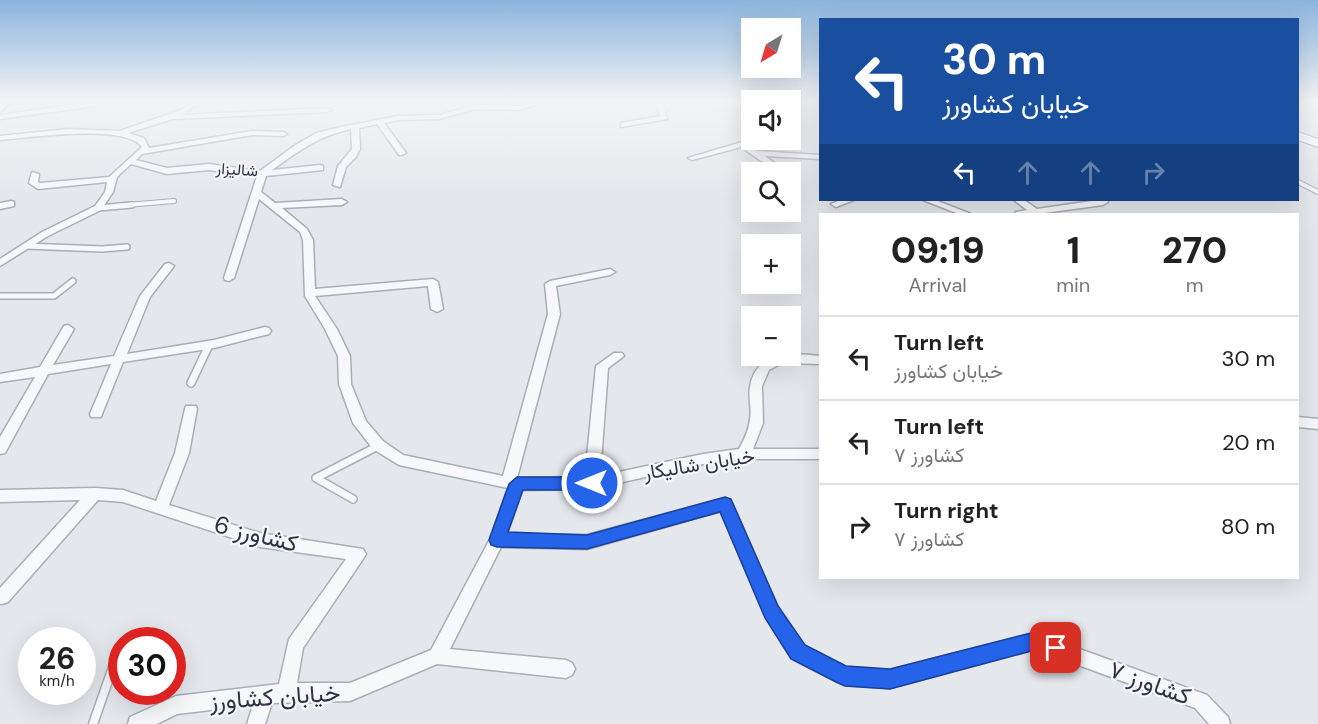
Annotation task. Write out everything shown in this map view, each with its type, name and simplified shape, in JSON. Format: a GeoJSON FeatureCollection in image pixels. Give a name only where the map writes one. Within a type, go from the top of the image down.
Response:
{"type":"FeatureCollection","features":[{"type":"Feature","properties":{"kind":"highway"},"geometry":{"type":"LineString","coordinates":[[1299,136],[1318,143]]}},
{"type":"Feature","properties":{"kind":"street"},"geometry":{"type":"LineString","coordinates":[[0,138],[31,135]]}},
{"type":"Feature","properties":{"kind":"street"},"geometry":{"type":"LineString","coordinates":[[34,174],[33,183],[38,186],[112,179],[146,147],[141,140],[125,135]]}},
{"type":"Feature","properties":{"kind":"street"},"geometry":{"type":"LineString","coordinates":[[142,152],[242,135]]}},
{"type":"Feature","properties":{"kind":"street","name":"شالیزار"},"geometry":{"type":"LineString","coordinates":[[132,162],[167,171],[209,167],[262,174],[320,135]]}},
{"type":"Feature","properties":{"kind":"street"},"geometry":{"type":"LineString","coordinates":[[337,185],[342,166],[353,155],[356,148],[355,135]]}},
{"type":"Feature","properties":{"kind":"street"},"geometry":{"type":"LineString","coordinates":[[389,135],[402,153]]}},
{"type":"Feature","properties":{"kind":"street"},"geometry":{"type":"LineString","coordinates":[[692,158],[742,144],[767,162]]}},
{"type":"Feature","properties":{"kind":"street"},"geometry":{"type":"LineString","coordinates":[[754,153],[819,157]]}},
{"type":"Feature","properties":{"kind":"street"},"geometry":{"type":"LineString","coordinates":[[229,278],[262,174],[320,168]]}},
{"type":"Feature","properties":{"kind":"street"},"geometry":{"type":"LineString","coordinates":[[0,263],[26,246],[98,208],[109,192],[112,179]]}},
{"type":"Feature","properties":{"kind":"street","name":"خیابان شالیکار"},"geometry":{"type":"LineString","coordinates":[[256,192],[304,231],[308,240],[310,293],[344,356],[345,384],[360,423],[378,446],[399,459],[513,482],[592,483],[703,459],[744,454],[819,454]]}},
{"type":"Feature","properties":{"kind":"street"},"geometry":{"type":"LineString","coordinates":[[836,204],[846,201]]}},
{"type":"Feature","properties":{"kind":"street"},"geometry":{"type":"LineString","coordinates":[[931,201],[963,213]]}},
{"type":"Feature","properties":{"kind":"street"},"geometry":{"type":"LineString","coordinates":[[1020,201],[1036,212]]}},
{"type":"Feature","properties":{"kind":"street"},"geometry":{"type":"LineString","coordinates":[[1028,213],[1103,201]]}},
{"type":"Feature","properties":{"kind":"street"},"geometry":{"type":"LineString","coordinates":[[275,206],[342,202]]}},
{"type":"Feature","properties":{"kind":"street"},"geometry":{"type":"LineString","coordinates":[[0,206],[10,204]]}},
{"type":"Feature","properties":{"kind":"street"},"geometry":{"type":"LineString","coordinates":[[96,414],[145,296],[169,266]]}},
{"type":"Feature","properties":{"kind":"street"},"geometry":{"type":"LineString","coordinates":[[566,669],[437,656],[497,540],[554,314],[550,284],[610,272]]}},
{"type":"Feature","properties":{"kind":"street"},"geometry":{"type":"LineString","coordinates":[[310,293],[432,282],[437,309]]}},
{"type":"Feature","properties":{"kind":"street"},"geometry":{"type":"LineString","coordinates":[[0,449],[68,329]]}},
{"type":"Feature","properties":{"kind":"street"},"geometry":{"type":"LineString","coordinates":[[0,378],[209,345],[265,331]]}},
{"type":"Feature","properties":{"kind":"street"},"geometry":{"type":"LineString","coordinates":[[592,483],[602,366],[618,356]]}},
{"type":"Feature","properties":{"kind":"street"},"geometry":{"type":"LineString","coordinates":[[744,454],[757,422],[756,385],[761,372],[769,363],[782,358],[819,360]]}},
{"type":"Feature","properties":{"kind":"street"},"geometry":{"type":"LineString","coordinates":[[161,507],[182,453],[191,409]]}},
{"type":"Feature","properties":{"kind":"street"},"geometry":{"type":"LineString","coordinates":[[1299,422],[1318,424]]}},
{"type":"Feature","properties":{"kind":"street"},"geometry":{"type":"LineString","coordinates":[[2,597],[95,494]]}},
{"type":"Feature","properties":{"kind":"street","name":"کشاورز 6"},"geometry":{"type":"LineString","coordinates":[[0,496],[95,494],[123,496],[260,540],[358,554],[296,645],[286,692]]}},
{"type":"Feature","properties":{"kind":"street","name":"کشاورز ۷"},"geometry":{"type":"LineString","coordinates":[[497,540],[587,542],[725,504],[772,612],[798,652],[845,676],[890,679],[1035,641],[1201,700],[1221,724]]}},
{"type":"Feature","properties":{"kind":"street","name":"خیابان کشاورز"},"geometry":{"type":"LineString","coordinates":[[137,724],[176,705],[286,692],[350,692],[437,656]]}},
{"type":"Feature","properties":{"kind":"street"},"geometry":{"type":"LineString","coordinates":[[256,724],[266,694]]}},
{"type":"Feature","properties":{"kind":"lane"},"geometry":{"type":"LineString","coordinates":[[1299,182],[1318,192]]}},
{"type":"Feature","properties":{"kind":"lane"},"geometry":{"type":"LineString","coordinates":[[98,208],[174,201]]}},
{"type":"Feature","properties":{"kind":"lane"},"geometry":{"type":"LineString","coordinates":[[26,246],[102,249],[127,247]]}},
{"type":"Feature","properties":{"kind":"lane"},"geometry":{"type":"LineString","coordinates":[[0,296],[54,296],[73,281]]}},
{"type":"Feature","properties":{"kind":"lane"},"geometry":{"type":"LineString","coordinates":[[191,383],[209,345]]}},
{"type":"Feature","properties":{"kind":"lane"},"geometry":{"type":"LineString","coordinates":[[353,499],[316,478],[378,446]]}},
{"type":"Feature","properties":{"kind":"lane"},"geometry":{"type":"LineString","coordinates":[[93,724],[108,681]]}},
{"type":"Feature","properties":{"kind":"route"},"geometry":{"type":"LineString","coordinates":[[592,483],[517,484],[497,540],[587,542],[725,504],[772,612],[798,652],[845,676],[890,679],[1035,641],[1056,648]]}}]}
